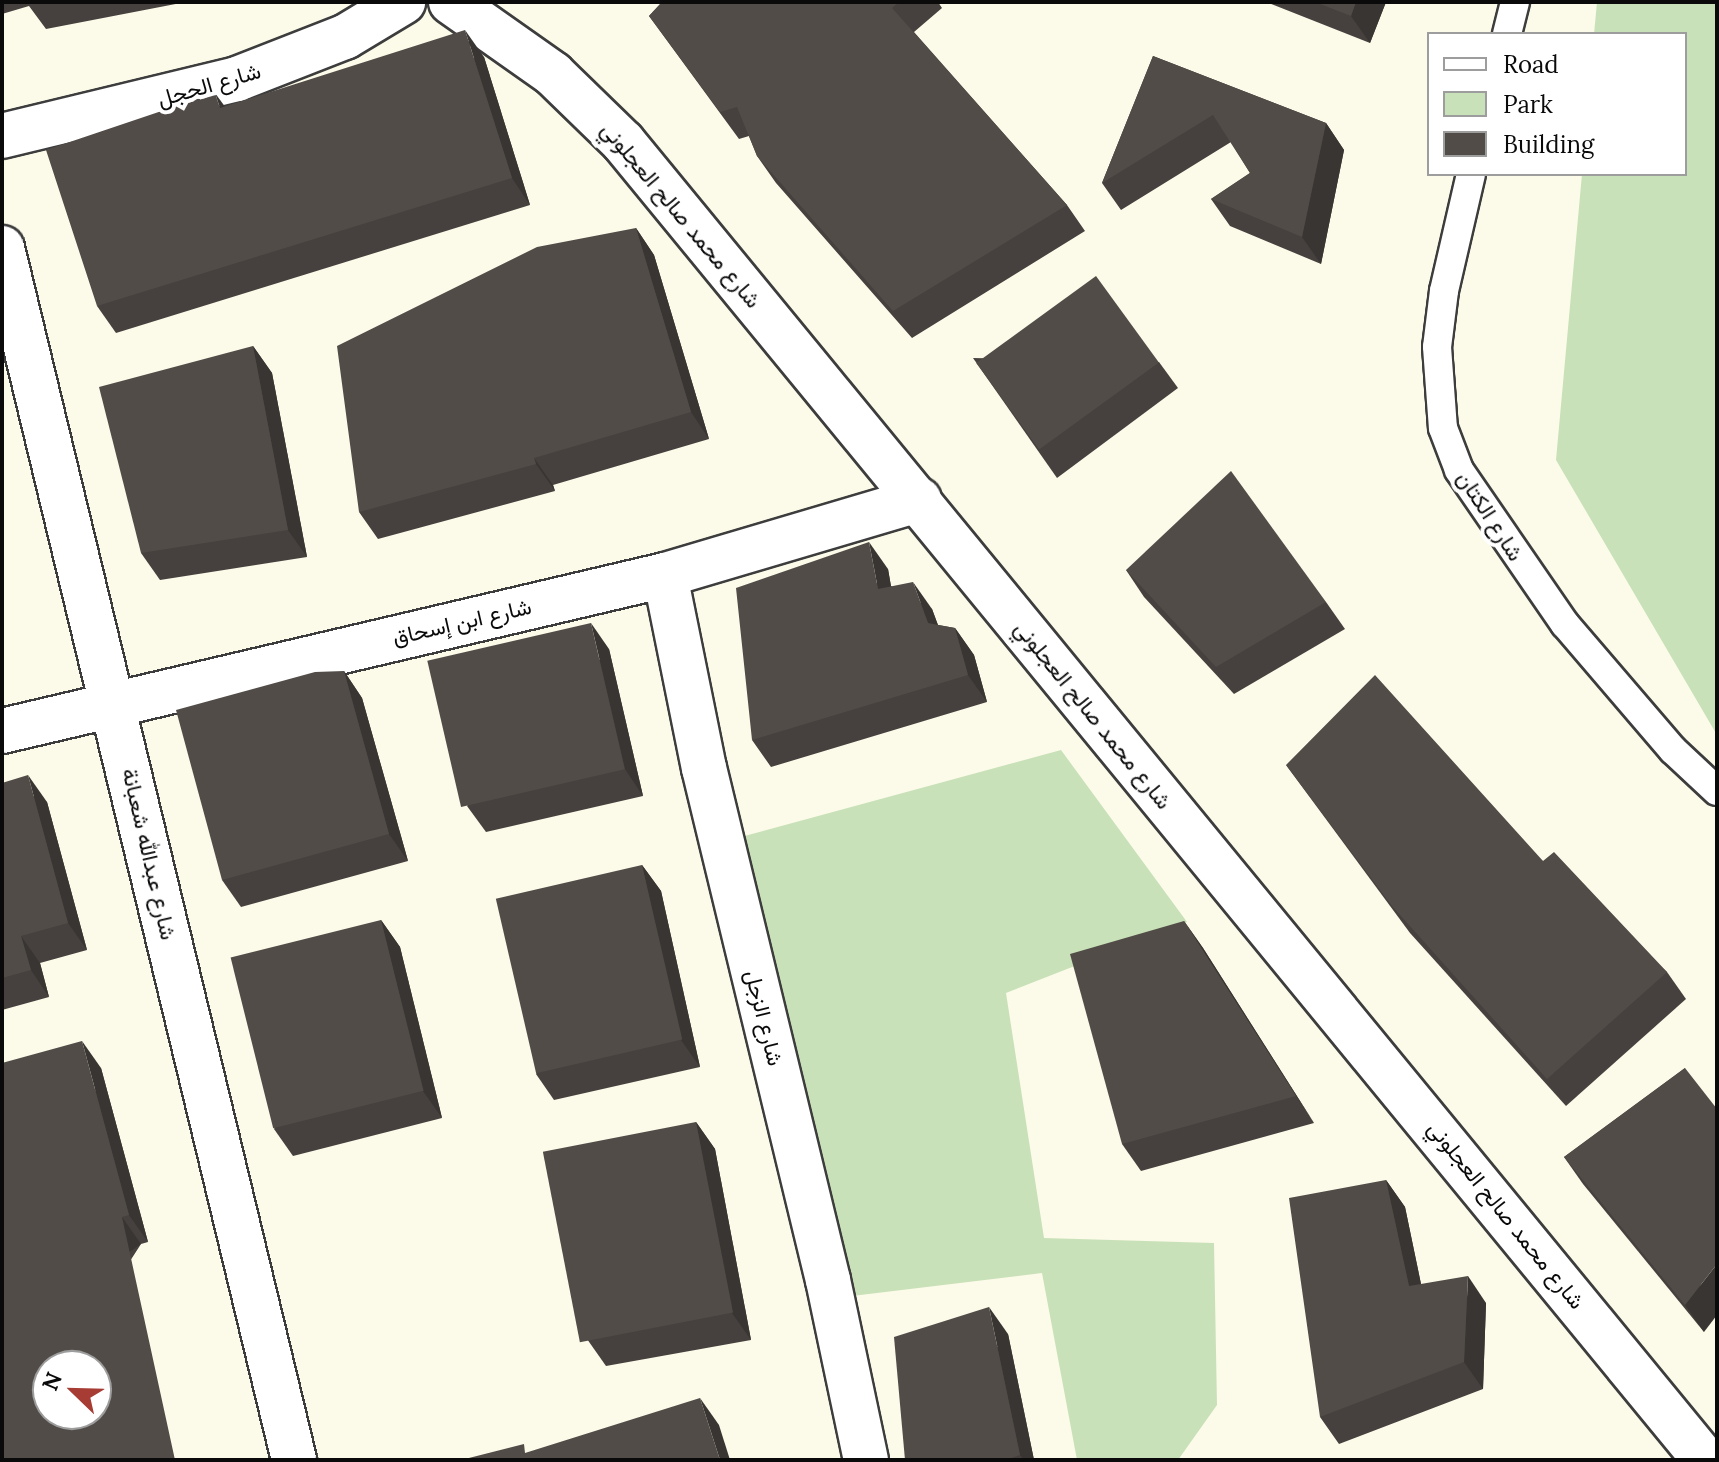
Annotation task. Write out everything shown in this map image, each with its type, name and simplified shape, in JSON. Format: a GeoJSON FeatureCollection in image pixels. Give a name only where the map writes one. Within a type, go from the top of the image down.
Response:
{"type":"FeatureCollection","features":[{"type":"Feature","properties":{"kind":"street","name":"شارع الحجل"},"geometry":{"type":"LineString","coordinates":[[2,136],[237,79],[345,37],[403,2]]}},
{"type":"Feature","properties":{"kind":"street","name":"شارع محمد صالح العجلوني"},"geometry":{"type":"LineString","coordinates":[[451,2],[553,74],[623,142],[1705,1460]]}},
{"type":"Feature","properties":{"kind":"street","name":"شارع عبدالله شعبانة"},"geometry":{"type":"LineString","coordinates":[[2,248],[294,1460]]}},
{"type":"Feature","properties":{"kind":"street","name":"شارع ابن إسحاق"},"geometry":{"type":"LineString","coordinates":[[2,731],[665,575],[919,500]]}},
{"type":"Feature","properties":{"kind":"street","name":"شارع الزجل"},"geometry":{"type":"LineString","coordinates":[[665,575],[704,768],[828,1280],[866,1460]]}},
{"type":"Feature","properties":{"kind":"lane"},"geometry":{"type":"LineString","coordinates":[[1508,32],[1515,2]]}},
{"type":"Feature","properties":{"kind":"lane","name":"شارع الكتان"},"geometry":{"type":"LineString","coordinates":[[1471,176],[1444,291],[1437,347],[1443,428],[1459,470],[1565,624],[1673,750],[1717,791]]}},
{"type":"Feature","properties":{"kind":"green space"},"geometry":{"type":"Polygon","coordinates":[[[1597,2],[1717,2],[1717,735],[1556,460],[1582,176],[1687,176],[1687,32],[1594,32],[1597,2]]]}},
{"type":"Feature","properties":{"kind":"green space"},"geometry":{"type":"Polygon","coordinates":[[[1061,750],[1187,922],[1006,993],[1044,1238],[1214,1243],[1217,1405],[1178,1460],[1077,1460],[1042,1273],[852,1296],[737,838],[1061,750]]]}},
{"type":"Feature","properties":{"kind":"building"},"geometry":{"type":"Polygon","coordinates":[[[662,2],[899,2],[892,8],[1067,205],[893,311],[757,156],[737,107],[720,112],[649,16],[662,2]]]}},
{"type":"Feature","properties":{"kind":"building"},"geometry":{"type":"Polygon","coordinates":[[[1315,2],[1356,2],[1351,16],[1315,2]]]}},
{"type":"Feature","properties":{"kind":"building"},"geometry":{"type":"Polygon","coordinates":[[[465,30],[512,178],[97,306],[46,150],[215,93],[220,108],[465,30]]]}},
{"type":"Feature","properties":{"kind":"building"},"geometry":{"type":"Polygon","coordinates":[[[1153,56],[1326,123],[1302,237],[1211,199],[1250,173],[1213,115],[1102,183],[1153,56]]]}},
{"type":"Feature","properties":{"kind":"building"},"geometry":{"type":"Polygon","coordinates":[[[636,228],[691,412],[534,458],[536,464],[359,512],[337,346],[537,247],[636,228]]]}},
{"type":"Feature","properties":{"kind":"building"},"geometry":{"type":"Polygon","coordinates":[[[1096,276],[1159,363],[1039,450],[976,363],[1096,276]]]}},
{"type":"Feature","properties":{"kind":"building"},"geometry":{"type":"Polygon","coordinates":[[[253,346],[288,530],[141,553],[99,387],[253,346]]]}},
{"type":"Feature","properties":{"kind":"building"},"geometry":{"type":"Polygon","coordinates":[[[1231,471],[1326,602],[1216,667],[1126,570],[1231,471]]]}},
{"type":"Feature","properties":{"kind":"building"},"geometry":{"type":"Polygon","coordinates":[[[869,542],[878,589],[913,582],[928,623],[955,628],[968,675],[752,740],[736,588],[869,542]]]}},
{"type":"Feature","properties":{"kind":"building"},"geometry":{"type":"Polygon","coordinates":[[[591,623],[625,769],[461,807],[427,661],[591,623]]]}},
{"type":"Feature","properties":{"kind":"building"},"geometry":{"type":"Polygon","coordinates":[[[344,671],[389,834],[222,880],[176,710],[315,672],[344,671]]]}},
{"type":"Feature","properties":{"kind":"building"},"geometry":{"type":"Polygon","coordinates":[[[1375,675],[1543,861],[1554,852],[1667,972],[1547,1079],[1392,906],[1286,765],[1375,675]]]}},
{"type":"Feature","properties":{"kind":"building"},"geometry":{"type":"Polygon","coordinates":[[[28,775],[68,923],[21,936],[31,970],[2,978],[2,783],[28,775]]]}},
{"type":"Feature","properties":{"kind":"building"},"geometry":{"type":"Polygon","coordinates":[[[642,865],[682,1039],[536,1073],[496,899],[642,865]]]}},
{"type":"Feature","properties":{"kind":"building"},"geometry":{"type":"Polygon","coordinates":[[[381,920],[424,1091],[273,1128],[231,957],[381,920]]]}},
{"type":"Feature","properties":{"kind":"building"},"geometry":{"type":"Polygon","coordinates":[[[1184,921],[1296,1096],[1122,1144],[1070,954],[1184,921]]]}},
{"type":"Feature","properties":{"kind":"building"},"geometry":{"type":"Polygon","coordinates":[[[82,1041],[129,1215],[122,1217],[175,1460],[2,1460],[2,1063],[82,1041]]]}},
{"type":"Feature","properties":{"kind":"building"},"geometry":{"type":"Polygon","coordinates":[[[1685,1068],[1717,1109],[1717,1264],[1685,1305],[1564,1157],[1685,1068]]]}},
{"type":"Feature","properties":{"kind":"building"},"geometry":{"type":"Polygon","coordinates":[[[696,1122],[733,1312],[580,1342],[543,1152],[696,1122]]]}},
{"type":"Feature","properties":{"kind":"building"},"geometry":{"type":"Polygon","coordinates":[[[1386,1180],[1409,1286],[1468,1276],[1464,1362],[1320,1417],[1289,1198],[1386,1180]]]}},
{"type":"Feature","properties":{"kind":"building"},"geometry":{"type":"Polygon","coordinates":[[[989,1307],[1020,1455],[1006,1460],[905,1460],[894,1337],[989,1307]]]}},
{"type":"Feature","properties":{"kind":"building"},"geometry":{"type":"Polygon","coordinates":[[[700,1398],[720,1460],[461,1460],[524,1444],[525,1453],[700,1398]]]}}]}
